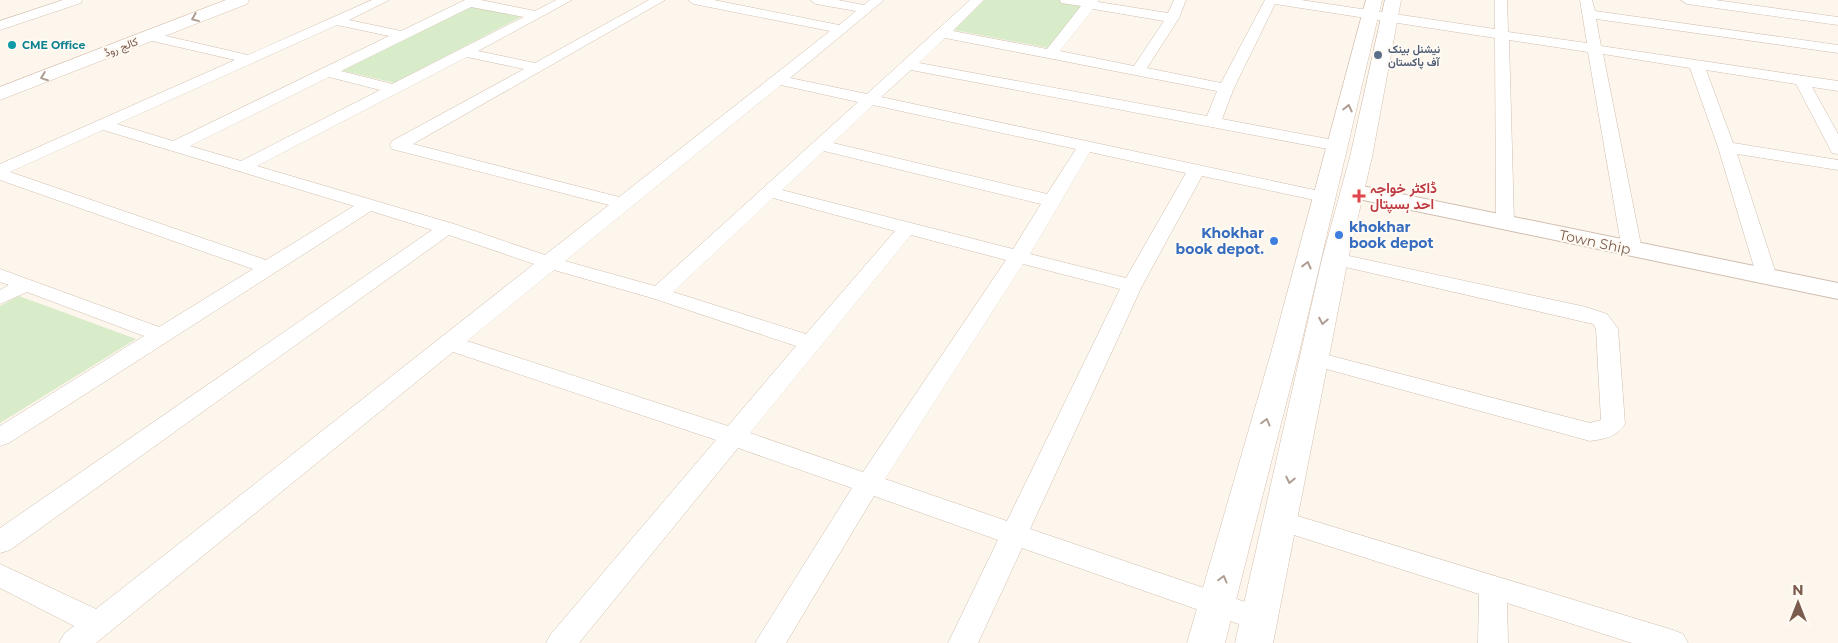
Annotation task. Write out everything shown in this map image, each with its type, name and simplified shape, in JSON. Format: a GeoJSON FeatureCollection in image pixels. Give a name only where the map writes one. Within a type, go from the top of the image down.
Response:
{"type":"FeatureCollection","features":[{"type":"Feature","properties":{"kind":"main road","name":"کالج روڈ"},"geometry":{"type":"LineString","coordinates":[[0,77],[201,0]]}},
{"type":"Feature","properties":{"kind":"main road","name":"کالج روڈ"},"geometry":{"type":"LineString","coordinates":[[0,94],[241,0]]}},
{"type":"Feature","properties":{"kind":"main road"},"geometry":{"type":"LineString","coordinates":[[1206,643],[1286,353],[1338,146],[1382,7]]}},
{"type":"Feature","properties":{"kind":"main road"},"geometry":{"type":"LineString","coordinates":[[1257,631],[1316,359],[1335,259],[1361,157],[1382,7]]}},
{"type":"Feature","properties":{"kind":"street"},"geometry":{"type":"LineString","coordinates":[[0,26],[76,0]]}},
{"type":"Feature","properties":{"kind":"street"},"geometry":{"type":"LineString","coordinates":[[0,170],[383,0]]}},
{"type":"Feature","properties":{"kind":"street"},"geometry":{"type":"LineString","coordinates":[[244,166],[566,0]]}},
{"type":"Feature","properties":{"kind":"street"},"geometry":{"type":"LineString","coordinates":[[624,204],[398,145],[659,0]]}},
{"type":"Feature","properties":{"kind":"street"},"geometry":{"type":"LineString","coordinates":[[694,0],[840,29]]}},
{"type":"Feature","properties":{"kind":"street"},"geometry":{"type":"LineString","coordinates":[[816,0],[872,4]]}},
{"type":"Feature","properties":{"kind":"street"},"geometry":{"type":"LineString","coordinates":[[659,294],[978,0]]}},
{"type":"Feature","properties":{"kind":"street"},"geometry":{"type":"LineString","coordinates":[[1066,0],[1092,2],[1172,18]]}},
{"type":"Feature","properties":{"kind":"street"},"geometry":{"type":"LineString","coordinates":[[1138,71],[1172,18],[1180,0]]}},
{"type":"Feature","properties":{"kind":"street"},"geometry":{"type":"LineString","coordinates":[[1212,123],[1226,88],[1271,0]]}},
{"type":"Feature","properties":{"kind":"street"},"geometry":{"type":"LineString","coordinates":[[1275,0],[1382,7],[1500,33],[1838,86]]}},
{"type":"Feature","properties":{"kind":"street"},"geometry":{"type":"LineString","coordinates":[[1501,0],[1500,33],[1505,222]]}},
{"type":"Feature","properties":{"kind":"street"},"geometry":{"type":"LineString","coordinates":[[1687,0],[1838,21]]}},
{"type":"Feature","properties":{"kind":"street"},"geometry":{"type":"LineString","coordinates":[[174,147],[472,1],[537,15]]}},
{"type":"Feature","properties":{"kind":"street"},"geometry":{"type":"LineString","coordinates":[[1051,54],[1092,2]]}},
{"type":"Feature","properties":{"kind":"street"},"geometry":{"type":"LineString","coordinates":[[74,643],[872,4]]}},
{"type":"Feature","properties":{"kind":"street"},"geometry":{"type":"LineString","coordinates":[[1632,250],[1587,7],[1838,49]]}},
{"type":"Feature","properties":{"kind":"street"},"geometry":{"type":"LineString","coordinates":[[335,21],[402,34]]}},
{"type":"Feature","properties":{"kind":"street"},"geometry":{"type":"LineString","coordinates":[[943,33],[1226,88]]}},
{"type":"Feature","properties":{"kind":"street"},"geometry":{"type":"LineString","coordinates":[[149,36],[248,59]]}},
{"type":"Feature","properties":{"kind":"street"},"geometry":{"type":"LineString","coordinates":[[464,52],[538,68]]}},
{"type":"Feature","properties":{"kind":"street"},"geometry":{"type":"LineString","coordinates":[[1696,63],[1726,147],[1767,276]]}},
{"type":"Feature","properties":{"kind":"street"},"geometry":{"type":"LineString","coordinates":[[908,65],[1338,146]]}},
{"type":"Feature","properties":{"kind":"street"},"geometry":{"type":"LineString","coordinates":[[326,72],[394,89]]}},
{"type":"Feature","properties":{"kind":"street"},"geometry":{"type":"LineString","coordinates":[[778,80],[1324,197]]}},
{"type":"Feature","properties":{"kind":"street"},"geometry":{"type":"LineString","coordinates":[[1801,80],[1838,149]]}},
{"type":"Feature","properties":{"kind":"street"},"geometry":{"type":"LineString","coordinates":[[102,125],[370,204],[549,263],[659,294],[811,342]]}},
{"type":"Feature","properties":{"kind":"street"},"geometry":{"type":"LineString","coordinates":[[821,145],[1052,201]]}},
{"type":"Feature","properties":{"kind":"street"},"geometry":{"type":"LineString","coordinates":[[770,643],[868,484],[1018,257],[1085,147]]}},
{"type":"Feature","properties":{"kind":"street"},"geometry":{"type":"LineString","coordinates":[[1726,147],[1838,165]]}},
{"type":"Feature","properties":{"kind":"street"},"geometry":{"type":"LineString","coordinates":[[963,643],[1132,286],[1196,171]]}},
{"type":"Feature","properties":{"kind":"street"},"geometry":{"type":"LineString","coordinates":[[0,174],[269,268]]}},
{"type":"Feature","properties":{"kind":"street","name":"Town Ship"},"geometry":{"type":"LineString","coordinates":[[1352,191],[1838,291]]}},
{"type":"Feature","properties":{"kind":"street"},"geometry":{"type":"LineString","coordinates":[[770,192],[1132,286]]}},
{"type":"Feature","properties":{"kind":"street"},"geometry":{"type":"LineString","coordinates":[[0,436],[370,204]]}},
{"type":"Feature","properties":{"kind":"street"},"geometry":{"type":"LineString","coordinates":[[0,542],[447,228]]}},
{"type":"Feature","properties":{"kind":"street"},"geometry":{"type":"LineString","coordinates":[[562,643],[732,436],[907,228]]}},
{"type":"Feature","properties":{"kind":"street"},"geometry":{"type":"LineString","coordinates":[[1316,359],[1590,432],[1604,430],[1613,424],[1607,329],[1600,319],[1586,314],[1335,259]]}},
{"type":"Feature","properties":{"kind":"street"},"geometry":{"type":"LineString","coordinates":[[0,275],[161,335]]}},
{"type":"Feature","properties":{"kind":"street"},"geometry":{"type":"LineString","coordinates":[[0,298],[25,285]]}},
{"type":"Feature","properties":{"kind":"street"},"geometry":{"type":"LineString","coordinates":[[449,342],[732,436],[1216,604],[1257,631]]}},
{"type":"Feature","properties":{"kind":"street"},"geometry":{"type":"LineString","coordinates":[[1281,521],[1673,643]]}},
{"type":"Feature","properties":{"kind":"street"},"geometry":{"type":"LineString","coordinates":[[0,575],[99,624]]}},
{"type":"Feature","properties":{"kind":"street"},"geometry":{"type":"LineString","coordinates":[[1493,586],[1493,643]]}},
{"type":"Feature","properties":{"kind":"green space"},"geometry":{"type":"Polygon","coordinates":[[[981,0],[1059,0],[1085,4],[1048,48],[949,29],[981,0]]]}},
{"type":"Feature","properties":{"kind":"green space"},"geometry":{"type":"Polygon","coordinates":[[[467,6],[521,17],[394,83],[336,69],[467,6]]]}},
{"type":"Feature","properties":{"kind":"green space"},"geometry":{"type":"Polygon","coordinates":[[[19,296],[136,339],[0,423],[0,306],[19,296]]]}},
{"type":"Feature","properties":{"kind":"place","name":"CME Office"},"geometry":{"type":"Point","coordinates":[12,45]}},
{"type":"Feature","properties":{"kind":"place","name":"نیشنل بینک آف پاکستان"},"geometry":{"type":"Point","coordinates":[1378,55]}},
{"type":"Feature","properties":{"kind":"place","name":"ڈاکٹر خواجہ احد ہسپتال"},"geometry":{"type":"Point","coordinates":[1359,196]}},
{"type":"Feature","properties":{"kind":"place","name":"khokhar book depot"},"geometry":{"type":"Point","coordinates":[1339,235]}},
{"type":"Feature","properties":{"kind":"place","name":"Khokhar book depot."},"geometry":{"type":"Point","coordinates":[1274,241]}}]}
